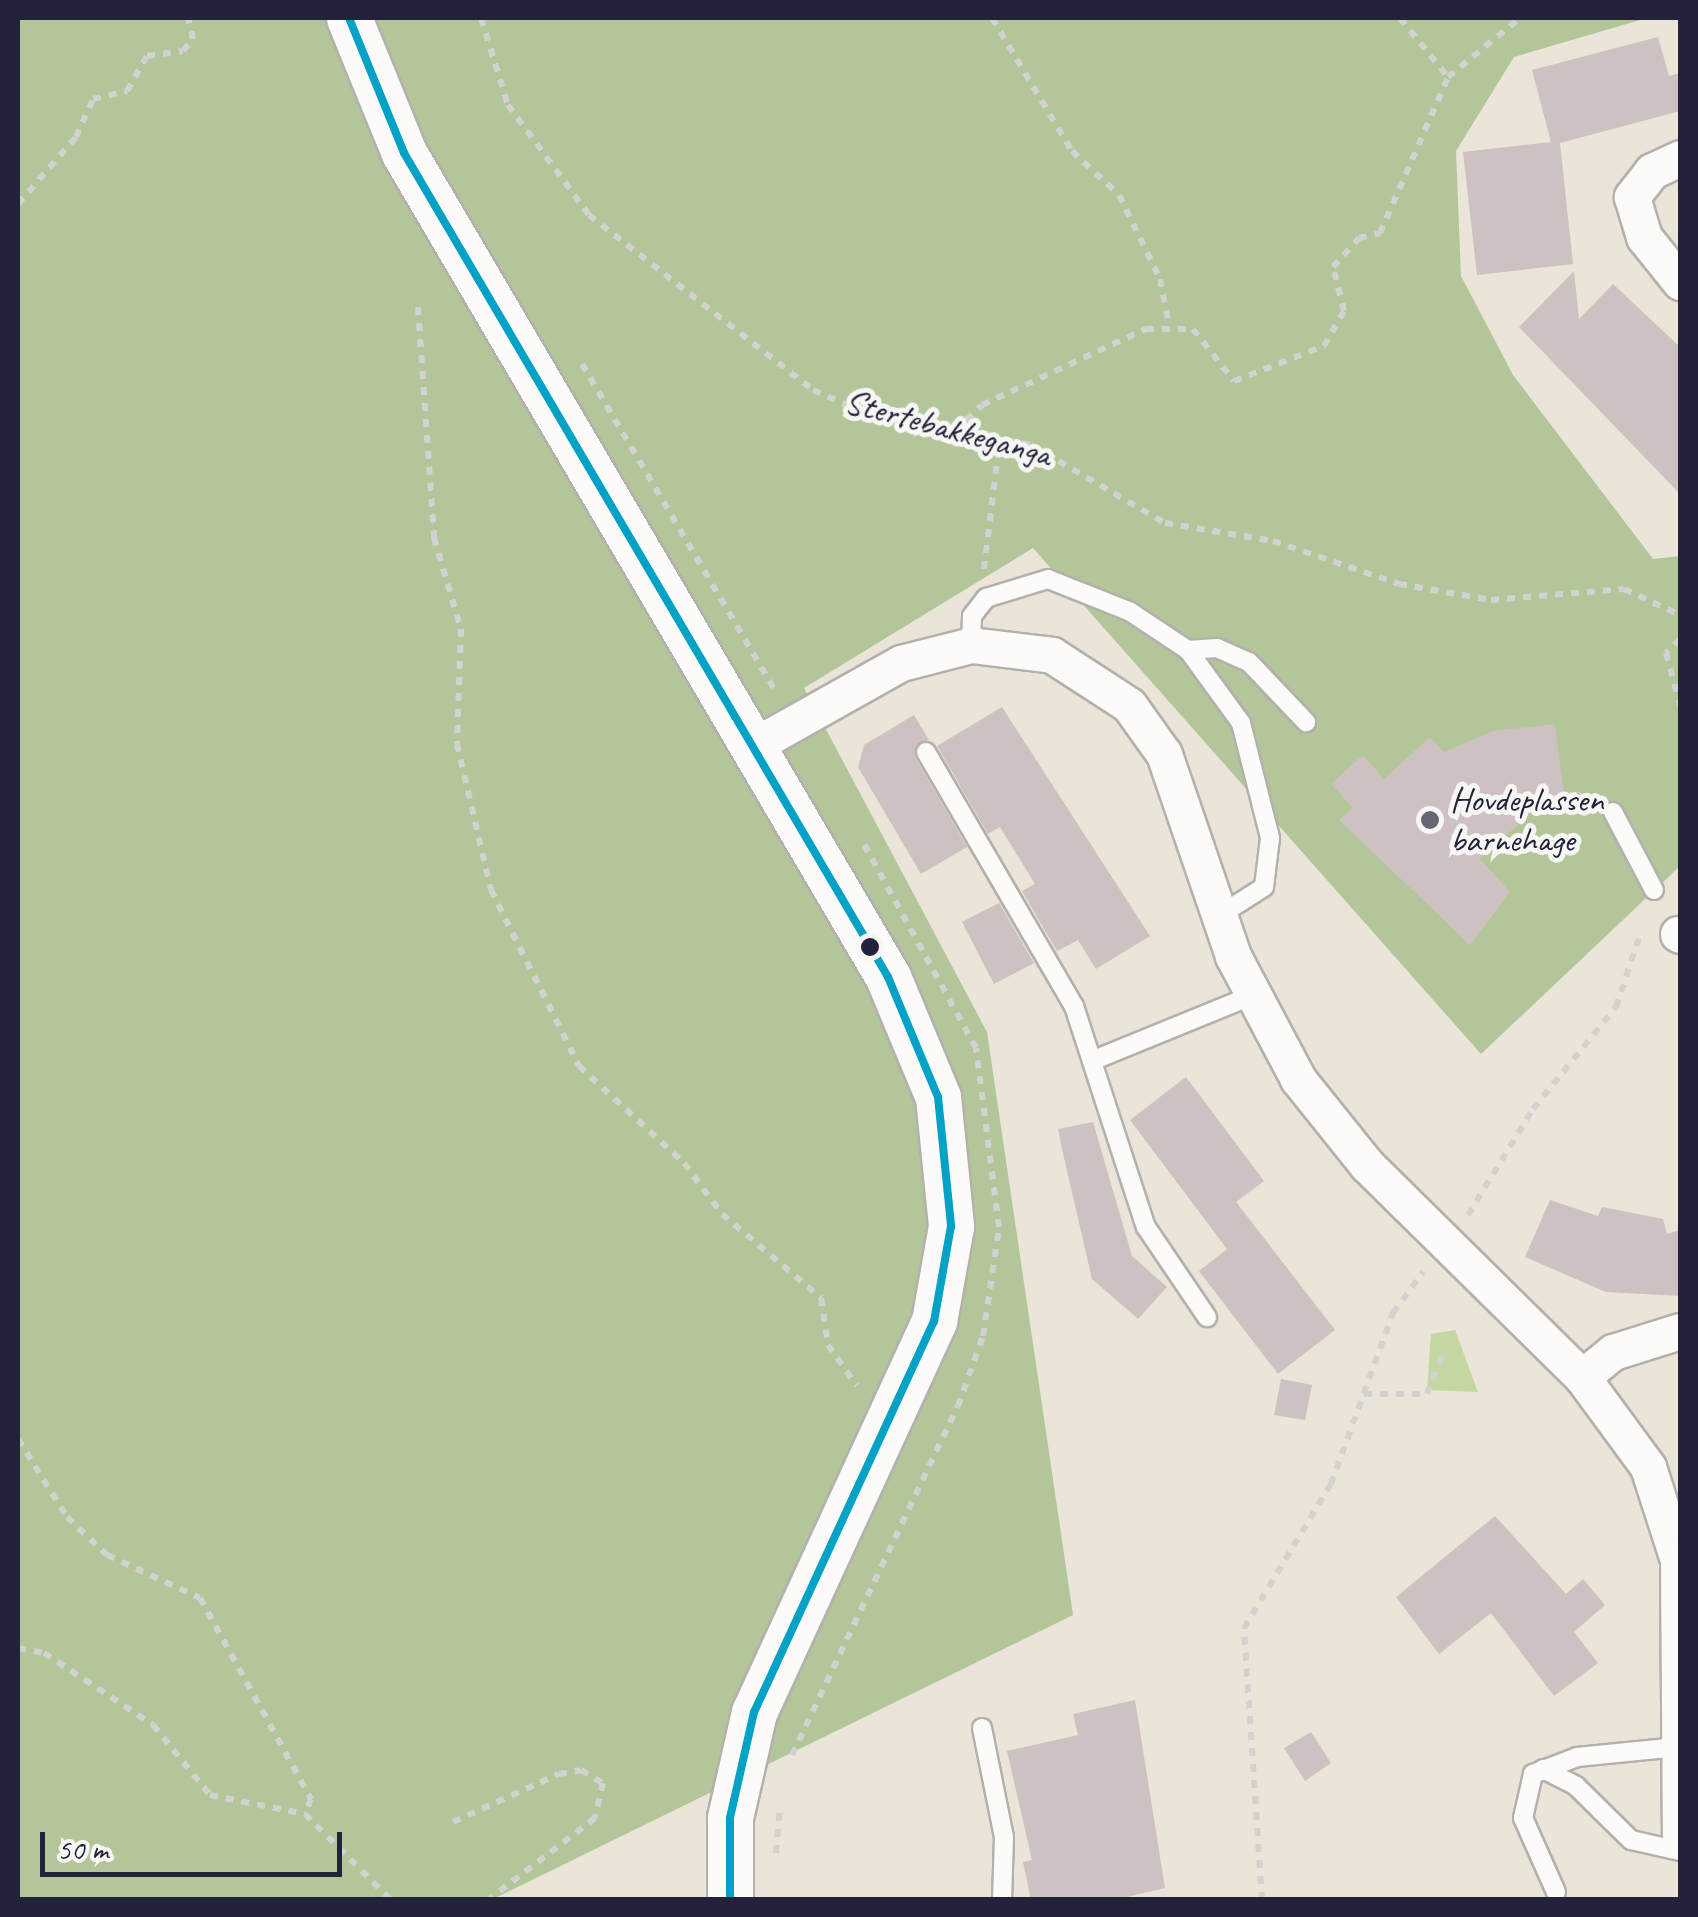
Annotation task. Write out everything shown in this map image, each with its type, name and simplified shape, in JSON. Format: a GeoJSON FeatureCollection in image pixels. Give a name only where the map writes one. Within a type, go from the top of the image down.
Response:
{"type":"FeatureCollection","features":[{"type":"Feature","properties":{"kind":"street"},"geometry":{"type":"LineString","coordinates":[[349,18],[412,169],[888,976],[938,1097],[951,1189],[948,1258],[901,1408],[754,1712],[730,1818],[730,1900]]}},
{"type":"Feature","properties":{"kind":"street"},"geometry":{"type":"LineString","coordinates":[[1680,158],[1652,172],[1632,197],[1644,237],[1680,282]]}},
{"type":"Feature","properties":{"kind":"street"},"geometry":{"type":"LineString","coordinates":[[753,746],[792,720],[901,663],[971,645],[1052,656],[1129,705],[1164,754],[1252,996],[1318,1108],[1582,1377],[1664,1504],[1680,1624],[1680,1834]]}},
{"type":"Feature","properties":{"kind":"street"},"geometry":{"type":"LineString","coordinates":[[1582,1377],[1613,1352],[1680,1332]]}},
{"type":"Feature","properties":{"kind":"lane"},"geometry":{"type":"LineString","coordinates":[[971,645],[972,616],[986,598],[1048,579],[1129,611],[1188,650],[1241,722],[1270,838],[1264,887],[1220,915]]}},
{"type":"Feature","properties":{"kind":"lane"},"geometry":{"type":"LineString","coordinates":[[1188,650],[1217,648],[1249,662],[1306,722]]}},
{"type":"Feature","properties":{"kind":"lane"},"geometry":{"type":"LineString","coordinates":[[926,752],[1074,1006],[1146,1226],[1207,1317]]}},
{"type":"Feature","properties":{"kind":"lane"},"geometry":{"type":"LineString","coordinates":[[1613,812],[1654,890]]}},
{"type":"Feature","properties":{"kind":"lane"},"geometry":{"type":"LineString","coordinates":[[1094,1060],[1252,996]]}},
{"type":"Feature","properties":{"kind":"lane"},"geometry":{"type":"LineString","coordinates":[[982,1728],[1004,1837],[1002,1900]]}},
{"type":"Feature","properties":{"kind":"lane"},"geometry":{"type":"LineString","coordinates":[[1556,1892],[1521,1804],[1544,1768],[1678,1747]]}},
{"type":"Feature","properties":{"kind":"lane"},"geometry":{"type":"LineString","coordinates":[[1544,1768],[1576,1786],[1631,1840],[1680,1851]]}},
{"type":"Feature","properties":{"kind":"path"},"geometry":{"type":"LineString","coordinates":[[18,204],[76,137],[93,99],[127,91],[147,56],[183,51],[194,39],[188,18]]}},
{"type":"Feature","properties":{"kind":"path","name":"Stertebakkeganga"},"geometry":{"type":"LineString","coordinates":[[481,18],[508,105],[616,241],[813,390],[865,413],[954,432],[1000,437],[1086,470],[1165,522],[1273,541],[1464,598],[1624,588],[1680,615]]}},
{"type":"Feature","properties":{"kind":"path"},"geometry":{"type":"LineString","coordinates":[[992,18],[1072,151],[1120,194],[1160,279],[1169,324]]}},
{"type":"Feature","properties":{"kind":"path"},"geometry":{"type":"LineString","coordinates":[[1400,18],[1448,77]]}},
{"type":"Feature","properties":{"kind":"path"},"geometry":{"type":"LineString","coordinates":[[954,432],[982,405],[1169,324],[1192,329],[1234,381],[1324,346],[1344,311],[1332,266],[1358,238],[1380,233],[1448,77],[1520,18]]}},
{"type":"Feature","properties":{"kind":"path"},"geometry":{"type":"LineString","coordinates":[[418,307],[434,538],[461,629],[457,744],[470,831],[530,980],[579,1066],[684,1163],[722,1214],[820,1298],[828,1345],[861,1390],[901,1408]]}},
{"type":"Feature","properties":{"kind":"path"},"geometry":{"type":"LineString","coordinates":[[571,346],[792,720]]}},
{"type":"Feature","properties":{"kind":"path"},"geometry":{"type":"LineString","coordinates":[[986,598],[982,544],[1000,437]]}},
{"type":"Feature","properties":{"kind":"path"},"geometry":{"type":"LineString","coordinates":[[1680,639],[1666,653],[1680,704]]}},
{"type":"Feature","properties":{"kind":"path"},"geometry":{"type":"LineString","coordinates":[[788,1770],[817,1687],[958,1406],[983,1336],[999,1226],[976,1048],[940,968],[856,832]]}},
{"type":"Feature","properties":{"kind":"path"},"geometry":{"type":"LineString","coordinates":[[1262,1900],[1244,1628],[1331,1484],[1394,1314],[1447,1242],[1533,1110],[1616,1007],[1654,890]]}},
{"type":"Feature","properties":{"kind":"path"},"geometry":{"type":"LineString","coordinates":[[1364,1394],[1427,1394],[1444,1350]]}},
{"type":"Feature","properties":{"kind":"path"},"geometry":{"type":"LineString","coordinates":[[18,1438],[66,1517],[106,1555],[200,1598],[311,1799],[306,1814]]}},
{"type":"Feature","properties":{"kind":"path"},"geometry":{"type":"LineString","coordinates":[[18,1648],[44,1653],[154,1725],[210,1795],[306,1814],[391,1900]]}},
{"type":"Feature","properties":{"kind":"path"},"geometry":{"type":"LineString","coordinates":[[454,1822],[559,1774],[581,1770],[603,1783],[596,1818],[488,1900]]}},
{"type":"Feature","properties":{"kind":"path"},"geometry":{"type":"LineString","coordinates":[[776,1871],[783,1787]]}},
{"type":"Feature","properties":{"kind":"green space"},"geometry":{"type":"Polygon","coordinates":[[[18,18],[1647,18],[1514,57],[1456,151],[1461,276],[1513,375],[1653,559],[1680,556],[1680,866],[1481,1054],[1033,548],[804,688],[987,1032],[1073,1615],[493,1899],[18,1899],[18,18]]]}},
{"type":"Feature","properties":{"kind":"green space"},"geometry":{"type":"Polygon","coordinates":[[[1455,1330],[1478,1392],[1427,1390],[1431,1334],[1455,1330]]]}},
{"type":"Feature","properties":{"kind":"building"},"geometry":{"type":"Polygon","coordinates":[[[1658,37],[1669,76],[1680,73],[1680,111],[1560,143],[1573,264],[1477,275],[1463,152],[1551,142],[1532,70],[1658,37]]]}},
{"type":"Feature","properties":{"kind":"building"},"geometry":{"type":"Polygon","coordinates":[[[1574,271],[1579,319],[1613,284],[1680,347],[1680,494],[1519,327],[1574,271]]]}},
{"type":"Feature","properties":{"kind":"building"},"geometry":{"type":"Polygon","coordinates":[[[1002,707],[1150,936],[1096,969],[1078,940],[1057,951],[1022,891],[1035,884],[1000,827],[988,834],[937,746],[1002,707]]]}},
{"type":"Feature","properties":{"kind":"building"},"geometry":{"type":"Polygon","coordinates":[[[914,715],[929,740],[916,745],[915,757],[967,847],[921,874],[858,767],[864,745],[914,715]]]}},
{"type":"Feature","properties":{"kind":"building"},"geometry":{"type":"Polygon","coordinates":[[[1555,724],[1565,802],[1540,805],[1480,859],[1510,892],[1470,945],[1339,820],[1353,808],[1331,784],[1363,755],[1384,779],[1430,737],[1444,752],[1492,731],[1555,724]]]}},
{"type":"Feature","properties":{"kind":"building"},"geometry":{"type":"Polygon","coordinates":[[[999,903],[1034,963],[994,984],[962,922],[999,903]]]}},
{"type":"Feature","properties":{"kind":"building"},"geometry":{"type":"Polygon","coordinates":[[[1186,1077],[1264,1181],[1236,1202],[1335,1330],[1278,1374],[1199,1271],[1227,1249],[1130,1120],[1186,1077]]]}},
{"type":"Feature","properties":{"kind":"building"},"geometry":{"type":"Polygon","coordinates":[[[1093,1122],[1132,1256],[1167,1287],[1138,1319],[1092,1279],[1062,1149],[1058,1129],[1093,1122]]]}},
{"type":"Feature","properties":{"kind":"building"},"geometry":{"type":"Polygon","coordinates":[[[1550,1200],[1598,1216],[1602,1207],[1663,1219],[1667,1234],[1680,1230],[1680,1296],[1606,1292],[1525,1257],[1550,1200]]]}},
{"type":"Feature","properties":{"kind":"building"},"geometry":{"type":"Polygon","coordinates":[[[1281,1379],[1312,1385],[1305,1420],[1274,1415],[1281,1379]]]}},
{"type":"Feature","properties":{"kind":"building"},"geometry":{"type":"Polygon","coordinates":[[[1495,1516],[1566,1594],[1583,1579],[1605,1605],[1574,1632],[1598,1663],[1554,1696],[1491,1613],[1439,1654],[1396,1597],[1495,1516]]]}},
{"type":"Feature","properties":{"kind":"building"},"geometry":{"type":"Polygon","coordinates":[[[1135,1700],[1165,1888],[1114,1900],[1031,1900],[1023,1862],[1032,1860],[1007,1751],[1078,1735],[1073,1714],[1135,1700]]]}},
{"type":"Feature","properties":{"kind":"building"},"geometry":{"type":"Polygon","coordinates":[[[1311,1732],[1331,1763],[1305,1781],[1284,1748],[1311,1732]]]}},
{"type":"Feature","properties":{"kind":"transit line"},"geometry":{"type":"LineString","coordinates":[[349,18],[404,153],[888,977],[938,1097],[951,1226],[934,1321],[754,1712],[730,1818],[730,1900]]}},
{"type":"Feature","properties":{"kind":"place","name":"Hovdeplassen barnehage"},"geometry":{"type":"Point","coordinates":[1430,820]}}]}
